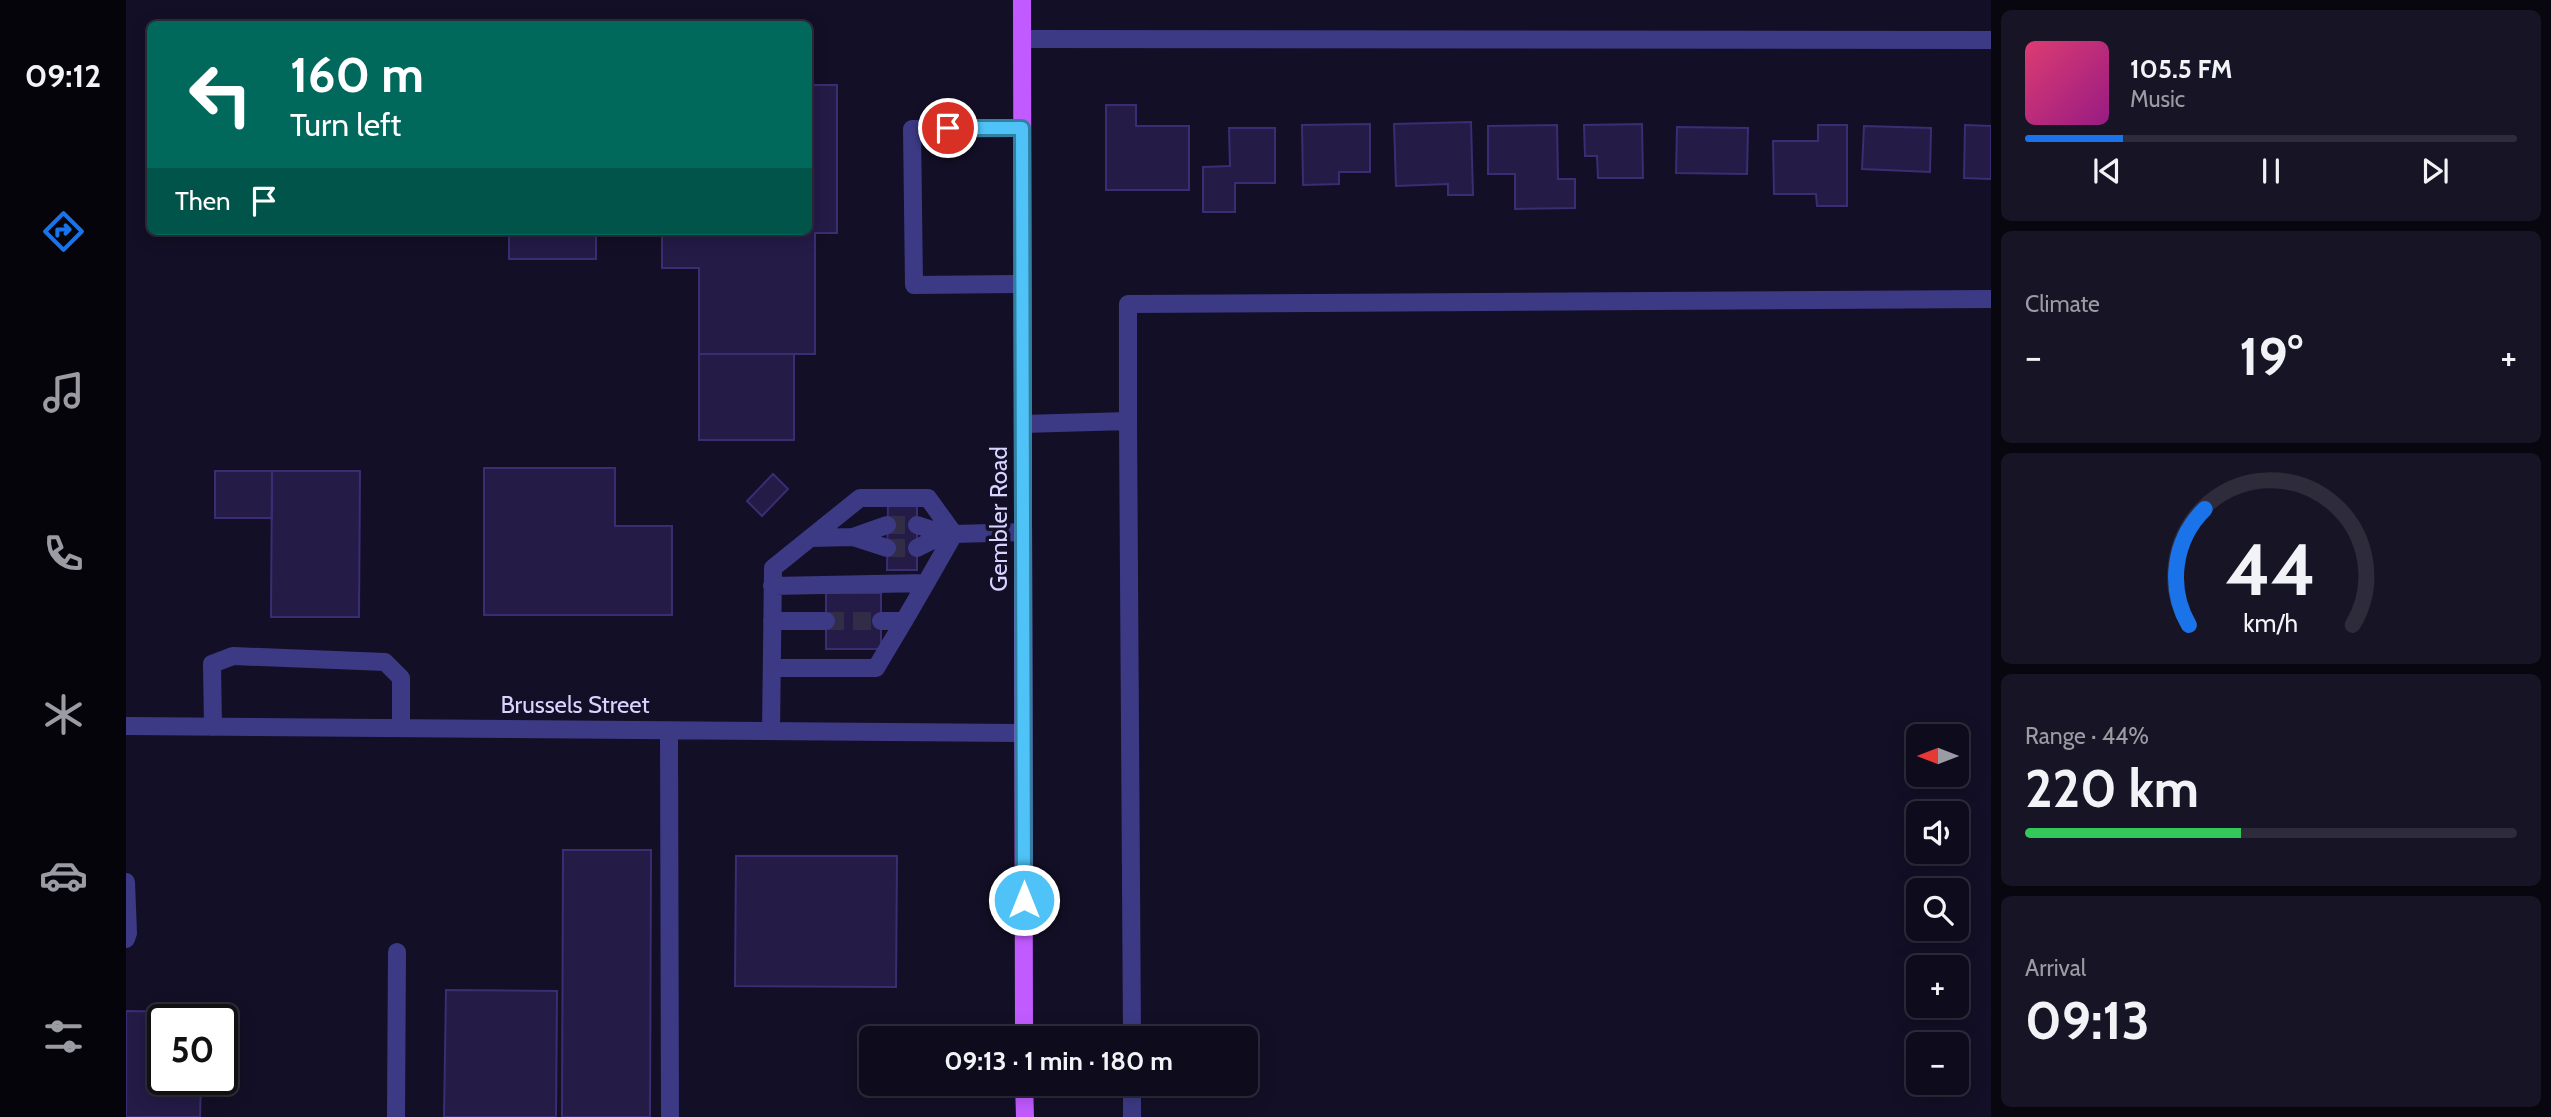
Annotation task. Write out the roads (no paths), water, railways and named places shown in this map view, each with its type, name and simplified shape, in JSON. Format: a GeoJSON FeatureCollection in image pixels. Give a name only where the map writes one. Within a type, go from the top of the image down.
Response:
{"type":"FeatureCollection","features":[{"type":"Feature","properties":{"kind":"main road","name":"Gembler Road"},"geometry":{"type":"LineString","coordinates":[[1022,0],[1024,1026]]}},
{"type":"Feature","properties":{"kind":"main road"},"geometry":{"type":"LineString","coordinates":[[1024,1096],[1025,1117]]}},
{"type":"Feature","properties":{"kind":"street"},"geometry":{"type":"LineString","coordinates":[[1022,39],[1991,40]]}},
{"type":"Feature","properties":{"kind":"street"},"geometry":{"type":"LineString","coordinates":[[1022,128],[912,129],[912,142],[914,285],[1022,284]]}},
{"type":"Feature","properties":{"kind":"street"},"geometry":{"type":"LineString","coordinates":[[1132,1026],[1128,304],[1991,299]]}},
{"type":"Feature","properties":{"kind":"street"},"geometry":{"type":"LineString","coordinates":[[1023,424],[1128,421]]}},
{"type":"Feature","properties":{"kind":"street"},"geometry":{"type":"LineString","coordinates":[[771,731],[773,568],[860,498],[928,498],[949,534]]}},
{"type":"Feature","properties":{"kind":"street"},"geometry":{"type":"LineString","coordinates":[[810,538],[853,537],[887,525]]}},
{"type":"Feature","properties":{"kind":"street"},"geometry":{"type":"LineString","coordinates":[[917,525],[949,534],[1023,532]]}},
{"type":"Feature","properties":{"kind":"street"},"geometry":{"type":"LineString","coordinates":[[917,548],[949,534]]}},
{"type":"Feature","properties":{"kind":"street"},"geometry":{"type":"LineString","coordinates":[[772,668],[876,668],[926,583],[949,534]]}},
{"type":"Feature","properties":{"kind":"street"},"geometry":{"type":"LineString","coordinates":[[853,537],[887,548]]}},
{"type":"Feature","properties":{"kind":"street"},"geometry":{"type":"LineString","coordinates":[[772,586],[926,583]]}},
{"type":"Feature","properties":{"kind":"street"},"geometry":{"type":"LineString","coordinates":[[772,621],[826,621]]}},
{"type":"Feature","properties":{"kind":"street"},"geometry":{"type":"LineString","coordinates":[[881,621],[904,621]]}},
{"type":"Feature","properties":{"kind":"street"},"geometry":{"type":"LineString","coordinates":[[213,727],[212,664],[233,656],[385,662],[401,678],[401,728]]}},
{"type":"Feature","properties":{"kind":"street","name":"Brussels Street"},"geometry":{"type":"LineString","coordinates":[[126,726],[1023,733]]}},
{"type":"Feature","properties":{"kind":"street"},"geometry":{"type":"LineString","coordinates":[[669,731],[670,1117]]}},
{"type":"Feature","properties":{"kind":"street"},"geometry":{"type":"LineString","coordinates":[[126,882],[126,939]]}},
{"type":"Feature","properties":{"kind":"street"},"geometry":{"type":"LineString","coordinates":[[396,1117],[397,952]]}},
{"type":"Feature","properties":{"kind":"street"},"geometry":{"type":"LineString","coordinates":[[1132,1096],[1132,1117]]}},
{"type":"Feature","properties":{"kind":"tunnel"},"geometry":{"type":"LineString","coordinates":[[887,525],[917,525]]}},
{"type":"Feature","properties":{"kind":"tunnel"},"geometry":{"type":"LineString","coordinates":[[887,548],[917,548]]}},
{"type":"Feature","properties":{"kind":"tunnel"},"geometry":{"type":"LineString","coordinates":[[826,621],[881,621]]}}]}
